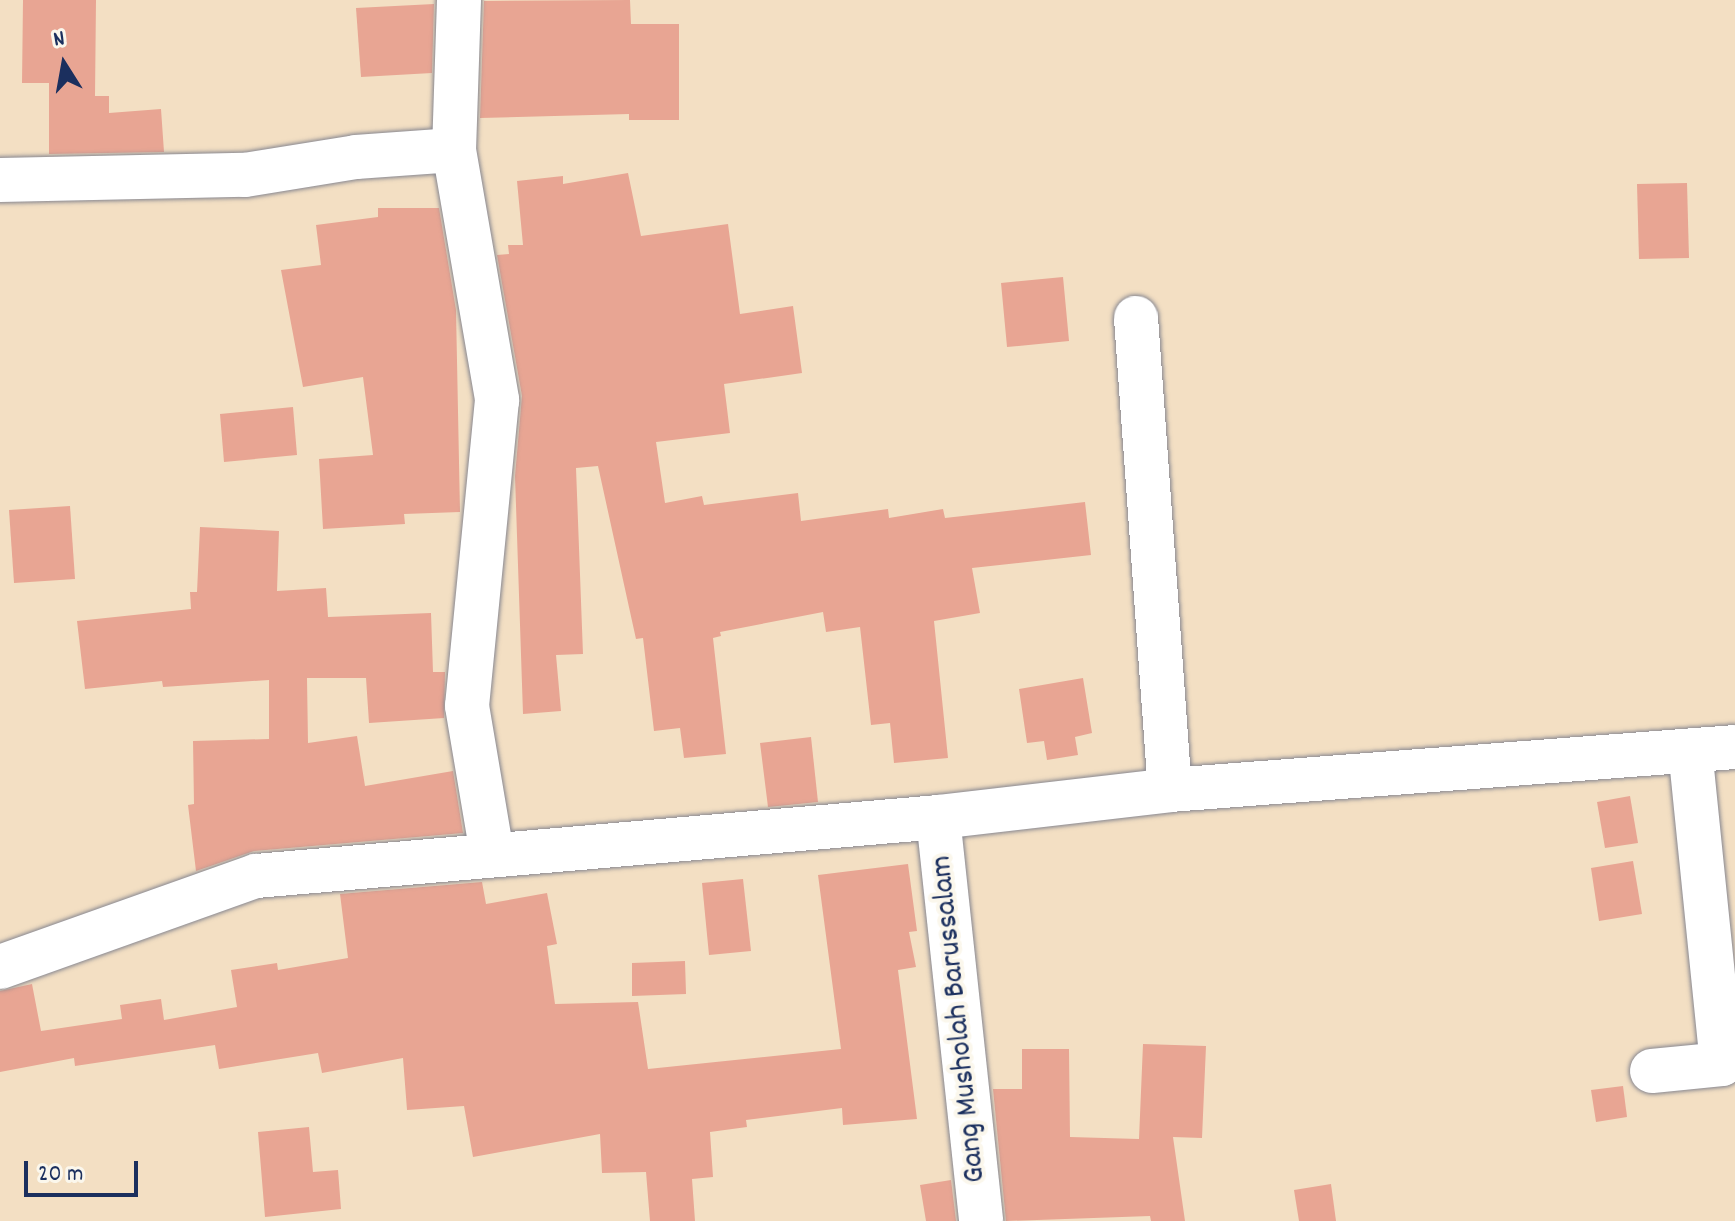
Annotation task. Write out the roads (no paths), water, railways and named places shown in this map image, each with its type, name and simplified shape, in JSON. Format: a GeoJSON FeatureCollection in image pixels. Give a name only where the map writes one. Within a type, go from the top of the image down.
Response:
{"type":"FeatureCollection","features":[{"type":"Feature","properties":{"kind":"street"},"geometry":{"type":"LineString","coordinates":[[459,0],[454,150],[497,400],[467,706],[492,854]]}},
{"type":"Feature","properties":{"kind":"street"},"geometry":{"type":"LineString","coordinates":[[0,180],[245,175],[356,157],[454,150]]}},
{"type":"Feature","properties":{"kind":"street"},"geometry":{"type":"LineString","coordinates":[[1136,318],[1170,790]]}},
{"type":"Feature","properties":{"kind":"street"},"geometry":{"type":"LineString","coordinates":[[0,967],[256,876],[938,817],[1170,790],[1735,747]]}},
{"type":"Feature","properties":{"kind":"street"},"geometry":{"type":"LineString","coordinates":[[1652,1071],[1728,1063],[1690,751]]}},
{"type":"Feature","properties":{"kind":"street","name":"Gang Musholah Barussalam"},"geometry":{"type":"LineString","coordinates":[[938,817],[981,1221]]}}]}
